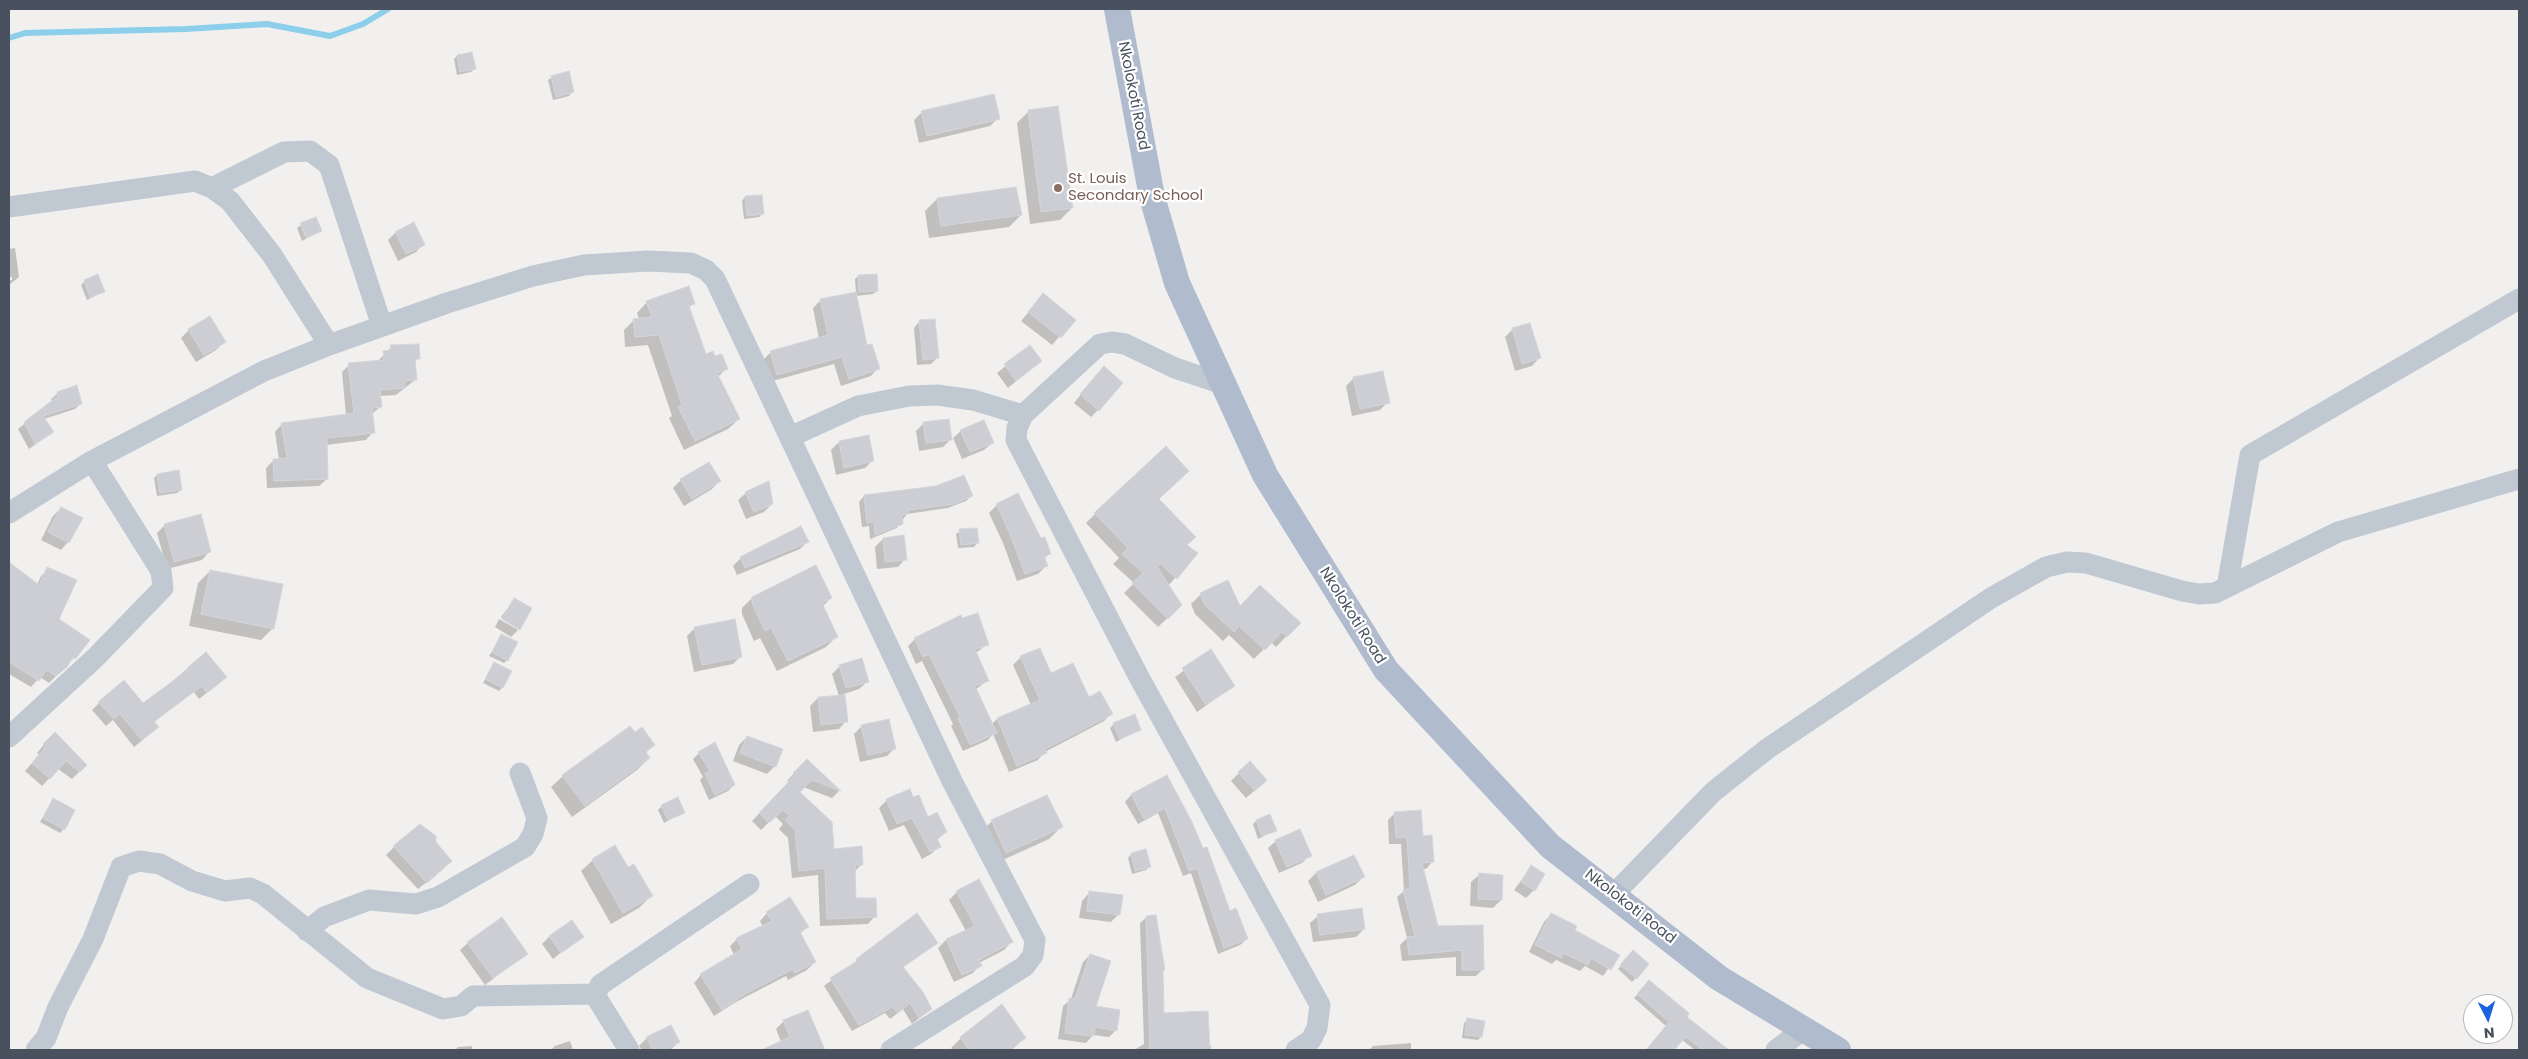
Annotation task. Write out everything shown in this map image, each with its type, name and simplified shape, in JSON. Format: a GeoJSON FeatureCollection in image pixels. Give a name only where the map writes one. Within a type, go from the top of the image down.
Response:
{"type":"FeatureCollection","features":[{"type":"Feature","properties":{"kind":"main road","name":"Nkolokoti Road"},"geometry":{"type":"LineString","coordinates":[[1117,9],[1155,206],[1177,284],[1220,382],[1265,476],[1386,670],[1550,846],[1614,894],[1719,978],[1838,1050]]}},
{"type":"Feature","properties":{"kind":"street"},"geometry":{"type":"LineString","coordinates":[[212,188],[284,152],[310,151],[329,165],[382,326]]}},
{"type":"Feature","properties":{"kind":"street"},"geometry":{"type":"LineString","coordinates":[[9,207],[195,181],[212,188],[230,201],[272,255],[329,345]]}},
{"type":"Feature","properties":{"kind":"street"},"geometry":{"type":"LineString","coordinates":[[9,513],[92,461],[264,371],[329,345],[447,303],[533,276],[584,265],[648,261],[691,263],[706,270],[715,279],[953,783],[1036,940],[1034,955],[1025,966],[891,1050]]}},
{"type":"Feature","properties":{"kind":"street"},"geometry":{"type":"LineString","coordinates":[[2227,587],[2250,455],[2519,299]]}},
{"type":"Feature","properties":{"kind":"street"},"geometry":{"type":"LineString","coordinates":[[1220,382],[1175,368],[1125,344],[1112,342],[1100,344],[1022,415],[1017,428],[1016,440],[1140,679],[1320,1006],[1320,1019],[1311,1040],[1296,1050]]}},
{"type":"Feature","properties":{"kind":"street"},"geometry":{"type":"LineString","coordinates":[[790,437],[858,406],[909,396],[937,395],[973,400],[1022,415]]}},
{"type":"Feature","properties":{"kind":"street"},"geometry":{"type":"LineString","coordinates":[[9,737],[95,658],[163,588],[161,571],[92,461]]}},
{"type":"Feature","properties":{"kind":"street"},"geometry":{"type":"LineString","coordinates":[[1614,894],[1713,792],[1767,749],[1991,598],[2046,567],[2067,562],[2086,563],[2199,594],[2215,593],[2338,532],[2519,479]]}},
{"type":"Feature","properties":{"kind":"street"},"geometry":{"type":"LineString","coordinates":[[307,931],[324,917],[369,900],[416,904],[438,897],[525,847],[533,834],[537,818],[520,773]]}},
{"type":"Feature","properties":{"kind":"street"},"geometry":{"type":"LineString","coordinates":[[36,1050],[46,1038],[58,1007],[94,939],[121,867],[139,861],[160,864],[192,881],[225,891],[250,888],[263,894],[367,978],[443,1009],[460,1006],[472,996],[596,994]]}},
{"type":"Feature","properties":{"kind":"street"},"geometry":{"type":"LineString","coordinates":[[629,1050],[598,1000],[596,994],[600,985],[749,884]]}},
{"type":"Feature","properties":{"kind":"street"},"geometry":{"type":"LineString","coordinates":[[1776,1050],[1803,1030]]}},
{"type":"Feature","properties":{"kind":"building"},"geometry":{"type":"Polygon","coordinates":[[[472,52],[476,69],[460,72],[457,55],[472,52]]]}},
{"type":"Feature","properties":{"kind":"building"},"geometry":{"type":"Polygon","coordinates":[[[569,71],[574,92],[556,97],[551,76],[569,71]]]}},
{"type":"Feature","properties":{"kind":"building"},"geometry":{"type":"Polygon","coordinates":[[[994,94],[1000,119],[927,136],[921,111],[994,94]]]}},
{"type":"Feature","properties":{"kind":"building"},"geometry":{"type":"Polygon","coordinates":[[[1058,106],[1073,208],[1041,212],[1028,110],[1058,106]]]}},
{"type":"Feature","properties":{"kind":"building"},"geometry":{"type":"Polygon","coordinates":[[[1016,187],[1022,215],[941,226],[937,198],[1016,187]]]}},
{"type":"Feature","properties":{"kind":"building"},"geometry":{"type":"Polygon","coordinates":[[[762,195],[764,214],[747,216],[745,196],[762,195]]]}},
{"type":"Feature","properties":{"kind":"building"},"geometry":{"type":"Polygon","coordinates":[[[316,217],[322,231],[306,238],[300,223],[316,217]]]}},
{"type":"Feature","properties":{"kind":"building"},"geometry":{"type":"Polygon","coordinates":[[[414,222],[425,245],[406,254],[395,232],[414,222]]]}},
{"type":"Feature","properties":{"kind":"building"},"geometry":{"type":"Polygon","coordinates":[[[98,274],[105,292],[90,297],[84,280],[98,274]]]}},
{"type":"Feature","properties":{"kind":"building"},"geometry":{"type":"Polygon","coordinates":[[[877,274],[878,291],[859,292],[858,275],[877,274]]]}},
{"type":"Feature","properties":{"kind":"building"},"geometry":{"type":"Polygon","coordinates":[[[689,286],[695,304],[689,306],[706,354],[713,351],[715,356],[722,354],[728,369],[717,373],[740,419],[695,441],[678,407],[682,405],[659,335],[635,337],[633,319],[652,317],[646,301],[689,286]]]}},
{"type":"Feature","properties":{"kind":"building"},"geometry":{"type":"Polygon","coordinates":[[[856,292],[867,345],[872,344],[880,369],[849,379],[842,357],[777,375],[770,351],[828,335],[820,299],[856,292]]]}},
{"type":"Feature","properties":{"kind":"building"},"geometry":{"type":"Polygon","coordinates":[[[1043,293],[1076,320],[1061,338],[1028,312],[1043,293]]]}},
{"type":"Feature","properties":{"kind":"building"},"geometry":{"type":"Polygon","coordinates":[[[210,316],[226,342],[204,355],[188,329],[210,316]]]}},
{"type":"Feature","properties":{"kind":"building"},"geometry":{"type":"Polygon","coordinates":[[[935,319],[939,358],[923,360],[919,320],[935,319]]]}},
{"type":"Feature","properties":{"kind":"building"},"geometry":{"type":"Polygon","coordinates":[[[1530,323],[1541,358],[1522,364],[1512,328],[1530,323]]]}},
{"type":"Feature","properties":{"kind":"building"},"geometry":{"type":"Polygon","coordinates":[[[419,344],[420,359],[415,359],[417,380],[405,381],[405,388],[380,390],[382,407],[372,408],[375,433],[327,438],[328,479],[274,481],[273,459],[287,458],[281,423],[354,413],[348,363],[384,360],[383,351],[391,350],[390,345],[419,344]]]}},
{"type":"Feature","properties":{"kind":"building"},"geometry":{"type":"Polygon","coordinates":[[[1030,345],[1042,361],[1016,381],[1004,364],[1030,345]]]}},
{"type":"Feature","properties":{"kind":"building"},"geometry":{"type":"Polygon","coordinates":[[[1104,366],[1123,383],[1099,411],[1080,394],[1104,366]]]}},
{"type":"Feature","properties":{"kind":"building"},"geometry":{"type":"Polygon","coordinates":[[[1383,371],[1390,403],[1360,409],[1353,377],[1383,371]]]}},
{"type":"Feature","properties":{"kind":"building"},"geometry":{"type":"Polygon","coordinates":[[[77,385],[82,404],[43,416],[54,432],[35,444],[24,422],[58,396],[57,392],[77,385]]]}},
{"type":"Feature","properties":{"kind":"building"},"geometry":{"type":"Polygon","coordinates":[[[949,419],[952,440],[926,443],[923,422],[949,419]]]}},
{"type":"Feature","properties":{"kind":"building"},"geometry":{"type":"Polygon","coordinates":[[[984,420],[994,443],[970,452],[960,430],[984,420]]]}},
{"type":"Feature","properties":{"kind":"building"},"geometry":{"type":"Polygon","coordinates":[[[869,435],[874,461],[844,468],[839,441],[869,435]]]}},
{"type":"Feature","properties":{"kind":"building"},"geometry":{"type":"Polygon","coordinates":[[[1166,446],[1189,471],[1159,499],[1196,537],[1187,545],[1198,553],[1177,579],[1161,564],[1157,567],[1182,605],[1168,619],[1132,583],[1143,573],[1122,554],[1128,548],[1094,513],[1166,446]]]}},
{"type":"Feature","properties":{"kind":"building"},"geometry":{"type":"Polygon","coordinates":[[[709,462],[721,481],[692,499],[680,479],[709,462]]]}},
{"type":"Feature","properties":{"kind":"building"},"geometry":{"type":"Polygon","coordinates":[[[179,470],[182,490],[160,493],[157,474],[179,470]]]}},
{"type":"Feature","properties":{"kind":"building"},"geometry":{"type":"Polygon","coordinates":[[[964,475],[973,496],[954,504],[908,510],[908,514],[902,515],[903,524],[875,535],[874,522],[867,523],[864,495],[936,486],[964,475]]]}},
{"type":"Feature","properties":{"kind":"building"},"geometry":{"type":"Polygon","coordinates":[[[769,481],[773,504],[754,512],[745,492],[769,481]]]}},
{"type":"Feature","properties":{"kind":"building"},"geometry":{"type":"Polygon","coordinates":[[[1018,493],[1041,538],[1045,537],[1051,554],[1044,556],[1048,566],[1025,574],[996,504],[1018,493]]]}},
{"type":"Feature","properties":{"kind":"building"},"geometry":{"type":"Polygon","coordinates":[[[61,507],[83,518],[69,543],[48,532],[61,507]]]}},
{"type":"Feature","properties":{"kind":"building"},"geometry":{"type":"Polygon","coordinates":[[[201,514],[211,552],[174,562],[164,524],[201,514]]]}},
{"type":"Feature","properties":{"kind":"building"},"geometry":{"type":"Polygon","coordinates":[[[801,526],[809,542],[745,568],[740,557],[801,526]]]}},
{"type":"Feature","properties":{"kind":"building"},"geometry":{"type":"Polygon","coordinates":[[[977,528],[979,543],[961,545],[959,529],[977,528]]]}},
{"type":"Feature","properties":{"kind":"building"},"geometry":{"type":"Polygon","coordinates":[[[904,535],[907,560],[885,562],[883,538],[904,535]]]}},
{"type":"Feature","properties":{"kind":"building"},"geometry":{"type":"Polygon","coordinates":[[[9,562],[39,585],[47,567],[77,580],[59,619],[90,640],[77,657],[75,659],[73,657],[67,667],[56,676],[46,670],[39,681],[9,662],[9,562]]]}},
{"type":"Feature","properties":{"kind":"building"},"geometry":{"type":"Polygon","coordinates":[[[816,565],[832,598],[822,603],[838,637],[788,661],[771,628],[765,631],[752,603],[752,597],[816,565]]]}},
{"type":"Feature","properties":{"kind":"building"},"geometry":{"type":"Polygon","coordinates":[[[210,570],[283,584],[274,629],[201,614],[210,570]]]}},
{"type":"Feature","properties":{"kind":"building"},"geometry":{"type":"Polygon","coordinates":[[[1228,580],[1240,606],[1260,585],[1301,623],[1287,637],[1282,632],[1265,650],[1239,626],[1234,632],[1204,604],[1200,593],[1228,580]]]}},
{"type":"Feature","properties":{"kind":"building"},"geometry":{"type":"Polygon","coordinates":[[[514,598],[532,608],[520,630],[502,619],[514,598]]]}},
{"type":"Feature","properties":{"kind":"building"},"geometry":{"type":"Polygon","coordinates":[[[978,613],[989,645],[975,649],[989,681],[975,686],[997,733],[970,745],[958,718],[960,717],[929,654],[923,657],[914,638],[961,615],[962,618],[978,613]]]}},
{"type":"Feature","properties":{"kind":"building"},"geometry":{"type":"Polygon","coordinates":[[[735,619],[742,657],[702,665],[694,627],[735,619]]]}},
{"type":"Feature","properties":{"kind":"building"},"geometry":{"type":"Polygon","coordinates":[[[501,634],[518,642],[508,661],[492,652],[501,634]]]}},
{"type":"Feature","properties":{"kind":"building"},"geometry":{"type":"Polygon","coordinates":[[[1040,648],[1051,673],[1073,663],[1089,697],[1100,691],[1113,714],[1045,749],[1047,753],[1017,766],[997,718],[1040,700],[1020,656],[1040,648]]]}},
{"type":"Feature","properties":{"kind":"building"},"geometry":{"type":"Polygon","coordinates":[[[1211,649],[1235,686],[1206,705],[1182,668],[1211,649]]]}},
{"type":"Feature","properties":{"kind":"building"},"geometry":{"type":"Polygon","coordinates":[[[206,652],[227,677],[207,693],[202,686],[154,721],[159,727],[142,740],[120,714],[114,719],[98,702],[124,680],[143,703],[188,670],[187,668],[206,652]]]}},
{"type":"Feature","properties":{"kind":"building"},"geometry":{"type":"Polygon","coordinates":[[[862,658],[869,682],[846,688],[839,665],[862,658]]]}},
{"type":"Feature","properties":{"kind":"building"},"geometry":{"type":"Polygon","coordinates":[[[494,662],[512,671],[503,688],[485,679],[494,662]]]}},
{"type":"Feature","properties":{"kind":"building"},"geometry":{"type":"Polygon","coordinates":[[[845,695],[848,722],[821,725],[818,697],[845,695]]]}},
{"type":"Feature","properties":{"kind":"building"},"geometry":{"type":"Polygon","coordinates":[[[1135,714],[1141,730],[1120,739],[1113,723],[1135,714]]]}},
{"type":"Feature","properties":{"kind":"building"},"geometry":{"type":"Polygon","coordinates":[[[889,719],[896,749],[868,755],[861,725],[889,719]]]}},
{"type":"Feature","properties":{"kind":"building"},"geometry":{"type":"Polygon","coordinates":[[[630,726],[635,732],[642,727],[655,745],[646,752],[650,758],[585,806],[562,775],[630,726]]]}},
{"type":"Feature","properties":{"kind":"building"},"geometry":{"type":"Polygon","coordinates":[[[55,732],[87,765],[80,772],[66,761],[50,779],[32,763],[46,746],[43,744],[55,732]]]}},
{"type":"Feature","properties":{"kind":"building"},"geometry":{"type":"Polygon","coordinates":[[[747,736],[783,749],[776,767],[740,753],[747,736]]]}},
{"type":"Feature","properties":{"kind":"building"},"geometry":{"type":"Polygon","coordinates":[[[715,742],[735,785],[715,795],[705,773],[710,771],[698,752],[715,742]]]}},
{"type":"Feature","properties":{"kind":"building"},"geometry":{"type":"Polygon","coordinates":[[[807,759],[841,791],[812,780],[800,792],[832,822],[834,849],[862,846],[863,865],[855,865],[856,898],[876,898],[877,917],[827,919],[825,868],[799,871],[795,830],[785,820],[790,816],[783,810],[769,823],[759,813],[796,774],[793,773],[807,759]]]}},
{"type":"Feature","properties":{"kind":"building"},"geometry":{"type":"Polygon","coordinates":[[[1250,761],[1267,780],[1255,791],[1238,772],[1250,761]]]}},
{"type":"Feature","properties":{"kind":"building"},"geometry":{"type":"Polygon","coordinates":[[[1167,775],[1191,820],[1203,848],[1207,847],[1230,911],[1236,908],[1248,939],[1224,948],[1197,868],[1189,871],[1165,808],[1144,819],[1131,794],[1167,775]]]}},
{"type":"Feature","properties":{"kind":"building"},"geometry":{"type":"Polygon","coordinates":[[[910,789],[913,797],[919,795],[928,817],[937,812],[947,832],[937,838],[941,847],[930,852],[912,818],[897,824],[886,799],[910,789]]]}},
{"type":"Feature","properties":{"kind":"building"},"geometry":{"type":"Polygon","coordinates":[[[1047,795],[1063,827],[1006,853],[991,820],[1047,795]]]}},
{"type":"Feature","properties":{"kind":"building"},"geometry":{"type":"Polygon","coordinates":[[[678,797],[685,813],[668,820],[661,805],[678,797]]]}},
{"type":"Feature","properties":{"kind":"building"},"geometry":{"type":"Polygon","coordinates":[[[53,798],[75,810],[65,830],[43,818],[53,798]]]}},
{"type":"Feature","properties":{"kind":"building"},"geometry":{"type":"Polygon","coordinates":[[[1421,810],[1423,836],[1432,835],[1434,862],[1422,863],[1438,926],[1483,925],[1484,970],[1462,970],[1462,950],[1409,955],[1407,937],[1415,936],[1403,890],[1410,888],[1407,837],[1396,838],[1394,812],[1421,810]]]}},
{"type":"Feature","properties":{"kind":"building"},"geometry":{"type":"Polygon","coordinates":[[[1270,814],[1277,831],[1262,836],[1256,820],[1270,814]]]}},
{"type":"Feature","properties":{"kind":"building"},"geometry":{"type":"Polygon","coordinates":[[[420,824],[436,836],[436,842],[452,861],[427,883],[393,846],[420,824]]]}},
{"type":"Feature","properties":{"kind":"building"},"geometry":{"type":"Polygon","coordinates":[[[1300,829],[1312,856],[1287,867],[1275,840],[1300,829]]]}},
{"type":"Feature","properties":{"kind":"building"},"geometry":{"type":"Polygon","coordinates":[[[615,845],[628,867],[634,864],[653,896],[623,913],[592,859],[615,845]]]}},
{"type":"Feature","properties":{"kind":"building"},"geometry":{"type":"Polygon","coordinates":[[[1146,849],[1151,867],[1135,871],[1131,853],[1146,849]]]}},
{"type":"Feature","properties":{"kind":"building"},"geometry":{"type":"Polygon","coordinates":[[[1354,855],[1365,877],[1326,895],[1316,872],[1354,855]]]}},
{"type":"Feature","properties":{"kind":"building"},"geometry":{"type":"Polygon","coordinates":[[[1531,865],[1545,874],[1535,891],[1521,882],[1531,865]]]}},
{"type":"Feature","properties":{"kind":"building"},"geometry":{"type":"Polygon","coordinates":[[[1479,873],[1503,875],[1502,900],[1478,899],[1479,873]]]}},
{"type":"Feature","properties":{"kind":"building"},"geometry":{"type":"Polygon","coordinates":[[[979,879],[1013,942],[979,960],[982,966],[962,975],[946,939],[975,926],[956,891],[979,879]]]}},
{"type":"Feature","properties":{"kind":"building"},"geometry":{"type":"Polygon","coordinates":[[[1089,891],[1123,895],[1120,915],[1087,911],[1089,891]]]}},
{"type":"Feature","properties":{"kind":"building"},"geometry":{"type":"Polygon","coordinates":[[[790,897],[809,927],[800,932],[816,962],[795,973],[793,969],[745,994],[722,1010],[700,974],[742,949],[736,938],[772,921],[766,912],[790,897]]]}},
{"type":"Feature","properties":{"kind":"building"},"geometry":{"type":"Polygon","coordinates":[[[1362,908],[1365,929],[1320,935],[1317,914],[1362,908]]]}},
{"type":"Feature","properties":{"kind":"building"},"geometry":{"type":"Polygon","coordinates":[[[917,913],[938,943],[903,967],[923,992],[932,1009],[919,1018],[910,1003],[898,1013],[892,1007],[859,1025],[830,978],[857,961],[856,959],[917,913]]]}},
{"type":"Feature","properties":{"kind":"building"},"geometry":{"type":"Polygon","coordinates":[[[1551,913],[1577,926],[1575,930],[1620,955],[1611,970],[1591,958],[1588,965],[1563,953],[1561,958],[1535,945],[1551,913]]]}},
{"type":"Feature","properties":{"kind":"building"},"geometry":{"type":"Polygon","coordinates":[[[1156,915],[1165,970],[1163,970],[1164,1013],[1208,1011],[1210,1050],[1150,1050],[1146,916],[1156,915]]]}},
{"type":"Feature","properties":{"kind":"building"},"geometry":{"type":"Polygon","coordinates":[[[502,917],[528,954],[493,978],[467,942],[502,917]]]}},
{"type":"Feature","properties":{"kind":"building"},"geometry":{"type":"Polygon","coordinates":[[[572,920],[584,937],[561,953],[549,936],[572,920]]]}},
{"type":"Feature","properties":{"kind":"building"},"geometry":{"type":"Polygon","coordinates":[[[1633,950],[1649,964],[1637,979],[1620,965],[1633,950]]]}},
{"type":"Feature","properties":{"kind":"building"},"geometry":{"type":"Polygon","coordinates":[[[1090,954],[1111,961],[1096,1006],[1120,1010],[1117,1031],[1095,1027],[1094,1036],[1065,1033],[1069,998],[1075,999],[1090,954]]]}},
{"type":"Feature","properties":{"kind":"building"},"geometry":{"type":"Polygon","coordinates":[[[1649,980],[1689,1013],[1687,1017],[1729,1050],[1703,1050],[1686,1037],[1674,1050],[1646,1050],[1669,1022],[1637,994],[1649,980]]]}},
{"type":"Feature","properties":{"kind":"building"},"geometry":{"type":"Polygon","coordinates":[[[1002,1004],[1026,1038],[1008,1050],[969,1050],[960,1037],[1002,1004]]]}},
{"type":"Feature","properties":{"kind":"building"},"geometry":{"type":"Polygon","coordinates":[[[808,1010],[825,1050],[761,1050],[790,1037],[783,1020],[808,1010]]]}},
{"type":"Feature","properties":{"kind":"building"},"geometry":{"type":"Polygon","coordinates":[[[1467,1018],[1485,1021],[1482,1037],[1465,1035],[1467,1018]]]}},
{"type":"Feature","properties":{"kind":"building"},"geometry":{"type":"Polygon","coordinates":[[[671,1025],[680,1042],[664,1050],[653,1050],[646,1037],[671,1025]]]}},
{"type":"Feature","properties":{"kind":"waterway"},"geometry":{"type":"LineString","coordinates":[[9,38],[25,33],[186,29],[267,24],[330,36],[363,24],[388,9]]}},
{"type":"Feature","properties":{"kind":"place","name":"St. Louis Secondary School"},"geometry":{"type":"Point","coordinates":[1058,188]}}]}
